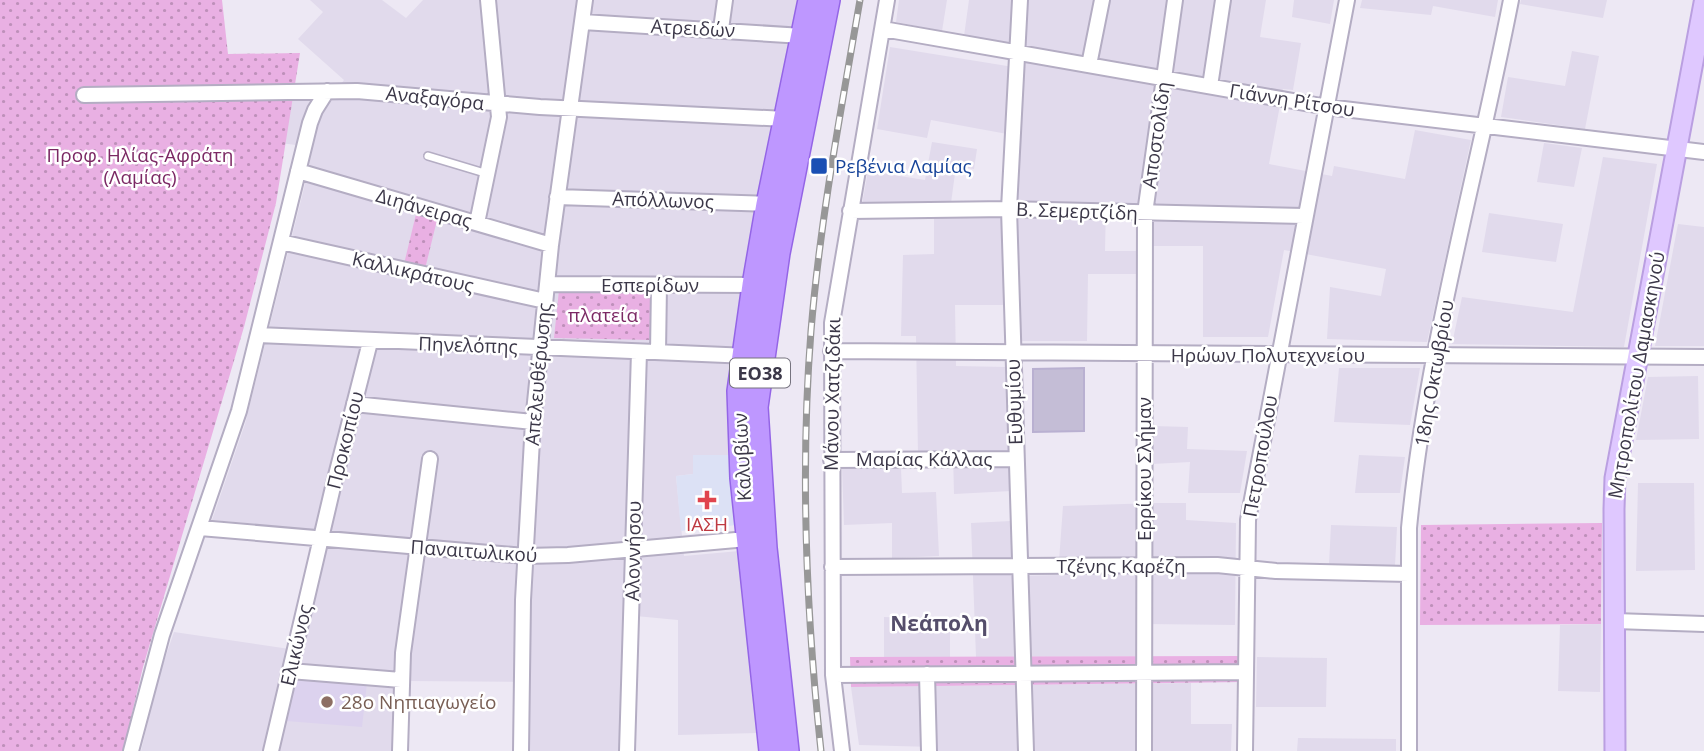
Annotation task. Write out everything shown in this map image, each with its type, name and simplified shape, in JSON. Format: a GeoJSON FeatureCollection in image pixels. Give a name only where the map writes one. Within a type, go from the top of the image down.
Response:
{"type":"FeatureCollection","features":[{"type":"Feature","properties":{"kind":"main road","name":"Καλυβίων"},"geometry":{"type":"LineString","coordinates":[[788,751],[758,460],[753,356],[754,285],[810,0]]}},
{"type":"Feature","properties":{"kind":"main road","name":"Καλυβίων"},"geometry":{"type":"LineString","coordinates":[[771,751],[747,539],[739,442],[739,391],[753,356],[778,253],[828,0]]}},
{"type":"Feature","properties":{"kind":"street"},"geometry":{"type":"LineString","coordinates":[[477,223],[499,104],[488,0]]}},
{"type":"Feature","properties":{"kind":"street","name":"Απελευθέρωσης"},"geometry":{"type":"LineString","coordinates":[[521,751],[525,556],[533,422],[551,245],[585,0]]}},
{"type":"Feature","properties":{"kind":"street"},"geometry":{"type":"LineString","coordinates":[[721,29],[725,0]]}},
{"type":"Feature","properties":{"kind":"street","name":"Μάνου Χατζιδάκι"},"geometry":{"type":"LineString","coordinates":[[842,751],[833,675],[832,323],[887,0]]}},
{"type":"Feature","properties":{"kind":"street","name":"Ευθυμίου"},"geometry":{"type":"LineString","coordinates":[[1020,0],[1009,209],[1026,751]]}},
{"type":"Feature","properties":{"kind":"street"},"geometry":{"type":"LineString","coordinates":[[1089,65],[1102,0]]}},
{"type":"Feature","properties":{"kind":"street","name":"Αποστολίδη"},"geometry":{"type":"LineString","coordinates":[[1144,355],[1145,213],[1175,0]]}},
{"type":"Feature","properties":{"kind":"street"},"geometry":{"type":"LineString","coordinates":[[1210,86],[1223,0]]}},
{"type":"Feature","properties":{"kind":"street","name":"Πετροπούλου"},"geometry":{"type":"LineString","coordinates":[[1245,751],[1250,503],[1347,0]]}},
{"type":"Feature","properties":{"kind":"street","name":"18ης Οκτωβρίου"},"geometry":{"type":"LineString","coordinates":[[1409,751],[1411,512],[1435,354],[1511,0]]}},
{"type":"Feature","properties":{"kind":"street","name":"Μητροπολίτου Δαμασκηνού"},"geometry":{"type":"LineString","coordinates":[[1615,751],[1615,478],[1704,3]]}},
{"type":"Feature","properties":{"kind":"street","name":"Ατρειδών"},"geometry":{"type":"LineString","coordinates":[[583,22],[803,36]]}},
{"type":"Feature","properties":{"kind":"street","name":"Γιάννη Ρίτσου"},"geometry":{"type":"LineString","coordinates":[[883,29],[1327,107],[1704,152]]}},
{"type":"Feature","properties":{"kind":"street"},"geometry":{"type":"LineString","coordinates":[[131,751],[162,635],[239,411],[310,123],[327,91]]}},
{"type":"Feature","properties":{"kind":"street","name":"Αναξαγόρα"},"geometry":{"type":"LineString","coordinates":[[84,94],[327,91],[384,93],[499,104],[786,118]]}},
{"type":"Feature","properties":{"kind":"street","name":"Διηάνειρας"},"geometry":{"type":"LineString","coordinates":[[298,171],[551,245]]}},
{"type":"Feature","properties":{"kind":"street","name":"Απόλλωνος"},"geometry":{"type":"LineString","coordinates":[[557,197],[768,204]]}},
{"type":"Feature","properties":{"kind":"street","name":"Β. Σεμερτζίδη"},"geometry":{"type":"LineString","coordinates":[[850,211],[1009,209],[1304,216]]}},
{"type":"Feature","properties":{"kind":"street","name":"Καλλικράτους"},"geometry":{"type":"LineString","coordinates":[[281,242],[545,301]]}},
{"type":"Feature","properties":{"kind":"street","name":"Εσπερίδων"},"geometry":{"type":"LineString","coordinates":[[547,284],[754,285]]}},
{"type":"Feature","properties":{"kind":"street"},"geometry":{"type":"LineString","coordinates":[[658,352],[659,286]]}},
{"type":"Feature","properties":{"kind":"street","name":"Πηνελόπης"},"geometry":{"type":"LineString","coordinates":[[258,335],[370,342],[753,356]]}},
{"type":"Feature","properties":{"kind":"street","name":"Προκοπίου"},"geometry":{"type":"LineString","coordinates":[[321,539],[370,342]]}},
{"type":"Feature","properties":{"kind":"street","name":"Ηρώων Πολυτεχνείου"},"geometry":{"type":"LineString","coordinates":[[831,351],[1704,357]]}},
{"type":"Feature","properties":{"kind":"street","name":"Αλοννήσου"},"geometry":{"type":"LineString","coordinates":[[627,751],[639,352]]}},
{"type":"Feature","properties":{"kind":"street","name":"Ερρίκου Σλήμαν"},"geometry":{"type":"LineString","coordinates":[[1144,355],[1144,751]]}},
{"type":"Feature","properties":{"kind":"street"},"geometry":{"type":"LineString","coordinates":[[354,404],[533,422]]}},
{"type":"Feature","properties":{"kind":"street"},"geometry":{"type":"LineString","coordinates":[[400,751],[401,680],[416,547],[430,459]]}},
{"type":"Feature","properties":{"kind":"street","name":"Μαρίας Κάλλας"},"geometry":{"type":"LineString","coordinates":[[831,460],[1016,459]]}},
{"type":"Feature","properties":{"kind":"street","name":"Παναιτωλικού"},"geometry":{"type":"LineString","coordinates":[[200,528],[525,556],[747,539]]}},
{"type":"Feature","properties":{"kind":"street","name":"Ελικώνος"},"geometry":{"type":"LineString","coordinates":[[271,751],[321,539]]}},
{"type":"Feature","properties":{"kind":"street","name":"Τζένης Καρέζη"},"geometry":{"type":"LineString","coordinates":[[832,567],[1217,565],[1276,571],[1409,574]]}},
{"type":"Feature","properties":{"kind":"street"},"geometry":{"type":"LineString","coordinates":[[1615,621],[1704,624]]}},
{"type":"Feature","properties":{"kind":"street"},"geometry":{"type":"LineString","coordinates":[[289,671],[401,680]]}},
{"type":"Feature","properties":{"kind":"street"},"geometry":{"type":"LineString","coordinates":[[833,675],[1246,672]]}},
{"type":"Feature","properties":{"kind":"street"},"geometry":{"type":"LineString","coordinates":[[927,674],[929,751]]}},
{"type":"Feature","properties":{"kind":"lane"},"geometry":{"type":"LineString","coordinates":[[428,156],[488,174]]}},
{"type":"Feature","properties":{"kind":"shaded area"},"geometry":{"type":"Polygon","coordinates":[[[310,0],[382,0],[406,18],[423,0],[799,0],[731,455],[693,474],[676,476],[684,556],[739,551],[758,733],[678,735],[678,620],[625,615],[620,751],[529,751],[530,682],[407,681],[395,675],[395,751],[141,751],[158,679],[174,632],[303,651],[330,531],[212,520],[245,424],[312,147],[223,136],[246,99],[329,101],[344,80],[298,39],[323,12],[310,0]]]}},
{"type":"Feature","properties":{"kind":"shaded area"},"geometry":{"type":"Polygon","coordinates":[[[899,0],[947,0],[942,31],[896,22],[899,0]]]}},
{"type":"Feature","properties":{"kind":"shaded area"},"geometry":{"type":"Polygon","coordinates":[[[969,0],[1013,0],[1010,44],[964,36],[969,0]]]}},
{"type":"Feature","properties":{"kind":"shaded area"},"geometry":{"type":"Polygon","coordinates":[[[1028,0],[1266,0],[1260,37],[1301,43],[1293,90],[1283,89],[1269,164],[1332,176],[1334,166],[1405,179],[1415,130],[1471,140],[1427,342],[1327,339],[1330,287],[1381,296],[1386,269],[1284,250],[1268,337],[1203,337],[1203,246],[1149,246],[1150,205],[1106,204],[1105,251],[1136,251],[1136,274],[1088,274],[1087,341],[1018,341],[1016,305],[955,305],[956,366],[1006,367],[1011,491],[954,494],[953,454],[918,455],[916,336],[901,336],[903,255],[934,254],[934,204],[862,204],[868,171],[925,180],[932,142],[977,149],[974,169],[956,166],[949,218],[1015,218],[1018,136],[931,120],[927,138],[877,129],[890,47],[1025,69],[1028,0]]]}},
{"type":"Feature","properties":{"kind":"shaded area"},"geometry":{"type":"Polygon","coordinates":[[[1294,0],[1334,0],[1330,24],[1292,17],[1294,0]]]}},
{"type":"Feature","properties":{"kind":"shaded area"},"geometry":{"type":"Polygon","coordinates":[[[1362,0],[1498,0],[1495,17],[1433,6],[1431,15],[1360,8],[1362,0]]]}},
{"type":"Feature","properties":{"kind":"shaded area"},"geometry":{"type":"Polygon","coordinates":[[[1521,0],[1607,0],[1603,18],[1520,4],[1521,0]]]}},
{"type":"Feature","properties":{"kind":"shaded area"},"geometry":{"type":"Polygon","coordinates":[[[1572,51],[1599,56],[1585,129],[1501,117],[1508,77],[1565,86],[1572,51]]]}},
{"type":"Feature","properties":{"kind":"shaded area"},"geometry":{"type":"Polygon","coordinates":[[[1544,143],[1582,148],[1574,187],[1537,182],[1544,143]]]}},
{"type":"Feature","properties":{"kind":"shaded area"},"geometry":{"type":"Polygon","coordinates":[[[1603,157],[1657,164],[1624,347],[1452,344],[1462,297],[1573,312],[1603,157]]]}},
{"type":"Feature","properties":{"kind":"shaded area"},"geometry":{"type":"Polygon","coordinates":[[[1489,213],[1563,224],[1556,262],[1482,252],[1489,213]]]}},
{"type":"Feature","properties":{"kind":"shaded area"},"geometry":{"type":"Polygon","coordinates":[[[1678,224],[1704,227],[1704,346],[1655,346],[1678,224]]]}},
{"type":"Feature","properties":{"kind":"shaded area"},"geometry":{"type":"Polygon","coordinates":[[[1339,368],[1420,368],[1410,425],[1334,422],[1339,368]]]}},
{"type":"Feature","properties":{"kind":"shaded area"},"geometry":{"type":"Polygon","coordinates":[[[1698,376],[1699,439],[1636,440],[1648,377],[1698,376]]]}},
{"type":"Feature","properties":{"kind":"shaded area"},"geometry":{"type":"Polygon","coordinates":[[[1153,426],[1188,427],[1187,449],[1247,451],[1240,493],[1188,493],[1190,462],[1152,464],[1153,426]]]}},
{"type":"Feature","properties":{"kind":"shaded area","name":"ΙΑΣΗ"},"geometry":{"type":"Polygon","coordinates":[[[693,455],[731,455],[737,525],[681,531],[676,476],[693,474],[693,455]]]}},
{"type":"Feature","properties":{"kind":"shaded area"},"geometry":{"type":"Polygon","coordinates":[[[1359,455],[1405,457],[1400,493],[1355,493],[1359,455]]]}},
{"type":"Feature","properties":{"kind":"shaded area"},"geometry":{"type":"Polygon","coordinates":[[[842,467],[901,468],[902,493],[936,492],[939,556],[892,558],[892,523],[844,525],[842,467]]]}},
{"type":"Feature","properties":{"kind":"shaded area"},"geometry":{"type":"Polygon","coordinates":[[[1638,483],[1694,483],[1695,570],[1636,571],[1638,483]]]}},
{"type":"Feature","properties":{"kind":"shaded area"},"geometry":{"type":"Polygon","coordinates":[[[1186,503],[1186,520],[1236,523],[1235,625],[1146,624],[1147,656],[976,657],[971,523],[1011,521],[1011,576],[1058,575],[1063,506],[1186,503]]]}},
{"type":"Feature","properties":{"kind":"shaded area"},"geometry":{"type":"Polygon","coordinates":[[[1331,525],[1397,527],[1395,566],[1329,565],[1331,525]]]}},
{"type":"Feature","properties":{"kind":"shaded area"},"geometry":{"type":"Polygon","coordinates":[[[884,617],[950,619],[950,657],[884,657],[884,617]]]}},
{"type":"Feature","properties":{"kind":"shaded area"},"geometry":{"type":"Polygon","coordinates":[[[1601,624],[1600,692],[1558,691],[1560,625],[1601,624]]]}},
{"type":"Feature","properties":{"kind":"shaded area"},"geometry":{"type":"Polygon","coordinates":[[[1257,657],[1327,658],[1326,707],[1256,707],[1257,657]]]}},
{"type":"Feature","properties":{"kind":"shaded area","name":"28ο Νηπιαγωγείο"},"geometry":{"type":"Polygon","coordinates":[[[295,678],[367,683],[362,727],[286,721],[295,678]]]}},
{"type":"Feature","properties":{"kind":"shaded area"},"geometry":{"type":"Polygon","coordinates":[[[1191,683],[1191,724],[1232,724],[1231,751],[935,751],[934,747],[859,745],[851,687],[1191,683]]]}},
{"type":"Feature","properties":{"kind":"shaded area"},"geometry":{"type":"Polygon","coordinates":[[[1298,738],[1396,739],[1396,751],[1297,751],[1298,738]]]}},
{"type":"Feature","properties":{"kind":"green space","name":"Προφ. Ηλίας-Αφράτη (Λαμίας)"},"geometry":{"type":"Polygon","coordinates":[[[0,0],[222,0],[228,54],[300,53],[276,203],[244,327],[143,667],[123,751],[0,751],[0,0]]]}},
{"type":"Feature","properties":{"kind":"green space"},"geometry":{"type":"Polygon","coordinates":[[[417,210],[438,216],[425,269],[404,264],[417,210]]]}},
{"type":"Feature","properties":{"kind":"green space","name":"πλατεία"},"geometry":{"type":"Polygon","coordinates":[[[652,289],[651,340],[554,338],[559,290],[652,289]]]}},
{"type":"Feature","properties":{"kind":"green space"},"geometry":{"type":"Polygon","coordinates":[[[1602,523],[1601,624],[1420,625],[1421,525],[1602,523]]]}},
{"type":"Feature","properties":{"kind":"green space"},"geometry":{"type":"Polygon","coordinates":[[[1245,656],[1244,682],[851,687],[850,657],[1245,656]]]}},
{"type":"Feature","properties":{"kind":"building"},"geometry":{"type":"Polygon","coordinates":[[[1084,368],[1084,431],[1033,432],[1033,369],[1084,368]]]}},
{"type":"Feature","properties":{"kind":"railway"},"geometry":{"type":"LineString","coordinates":[[821,751],[806,541],[808,384],[820,248],[860,0]]}},
{"type":"Feature","properties":{"kind":"place","name":"Ρεβένια Λαμίας"},"geometry":{"type":"Point","coordinates":[819,166]}},
{"type":"Feature","properties":{"kind":"place","name":"ΙΑΣΗ"},"geometry":{"type":"Point","coordinates":[707,500]}},
{"type":"Feature","properties":{"kind":"place","name":"28ο Νηπιαγωγείο"},"geometry":{"type":"Point","coordinates":[327,702]}},
{"type":"Feature","properties":{"kind":"district","name":"Νεάπολη"},"geometry":{"type":"Point","coordinates":[939,623]}}]}
